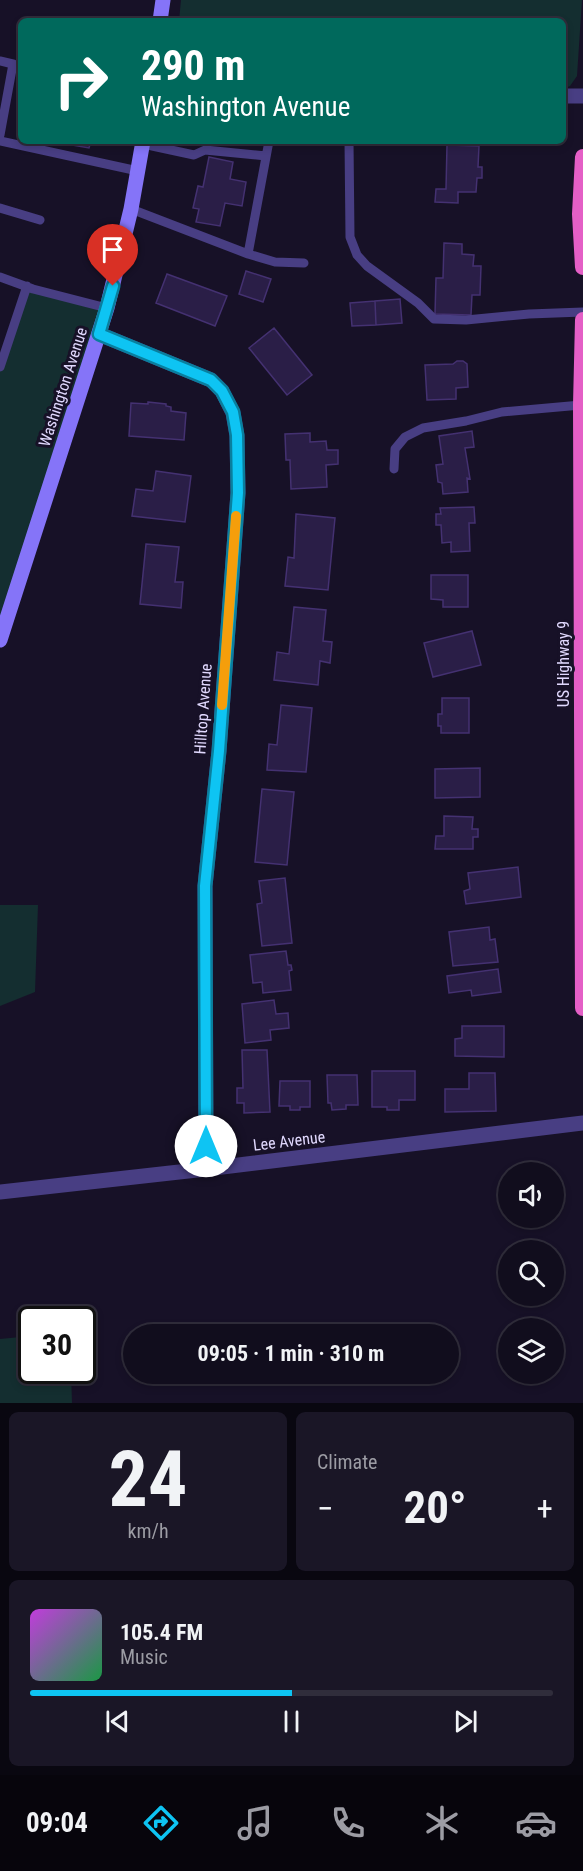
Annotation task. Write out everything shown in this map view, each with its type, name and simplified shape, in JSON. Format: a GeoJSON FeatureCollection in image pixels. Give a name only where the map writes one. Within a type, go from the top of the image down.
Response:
{"type":"FeatureCollection","features":[{"type":"Feature","properties":{"kind":"highway"},"geometry":{"type":"LineString","coordinates":[[583,157],[580,214],[583,267]]}},
{"type":"Feature","properties":{"kind":"highway","name":"US Highway 9"},"geometry":{"type":"LineString","coordinates":[[583,320],[581,405],[583,1008]]}},
{"type":"Feature","properties":{"kind":"main road"},"geometry":{"type":"LineString","coordinates":[[160,18],[163,0]]}},
{"type":"Feature","properties":{"kind":"main road","name":"Washington Avenue"},"geometry":{"type":"LineString","coordinates":[[0,640],[107,308],[131,209],[143,144]]}},
{"type":"Feature","properties":{"kind":"street"},"geometry":{"type":"LineString","coordinates":[[566,96],[583,96]]}},
{"type":"Feature","properties":{"kind":"street","name":"Hilltop Avenue"},"geometry":{"type":"LineString","coordinates":[[99,334],[211,380],[222,391],[233,412],[237,435],[238,493],[219,751],[205,886],[206,1169]]}},
{"type":"Feature","properties":{"kind":"street","name":"Lee Avenue"},"geometry":{"type":"LineString","coordinates":[[0,1192],[583,1122]]}},
{"type":"Feature","properties":{"kind":"lane"},"geometry":{"type":"LineString","coordinates":[[0,61],[13,64],[0,135]]}},
{"type":"Feature","properties":{"kind":"lane"},"geometry":{"type":"LineString","coordinates":[[0,141],[138,171]]}},
{"type":"Feature","properties":{"kind":"lane"},"geometry":{"type":"LineString","coordinates":[[152,144],[194,154],[205,150],[266,156]]}},
{"type":"Feature","properties":{"kind":"lane"},"geometry":{"type":"LineString","coordinates":[[248,254],[268,144]]}},
{"type":"Feature","properties":{"kind":"lane"},"geometry":{"type":"LineString","coordinates":[[349,144],[350,237],[357,255],[367,266],[418,303],[434,319],[466,320],[583,312]]}},
{"type":"Feature","properties":{"kind":"lane"},"geometry":{"type":"LineString","coordinates":[[0,208],[40,220]]}},
{"type":"Feature","properties":{"kind":"lane"},"geometry":{"type":"LineString","coordinates":[[131,209],[248,254],[275,262],[304,263]]}},
{"type":"Feature","properties":{"kind":"lane"},"geometry":{"type":"LineString","coordinates":[[0,277],[107,308]]}},
{"type":"Feature","properties":{"kind":"lane"},"geometry":{"type":"LineString","coordinates":[[0,367],[27,286]]}},
{"type":"Feature","properties":{"kind":"lane"},"geometry":{"type":"LineString","coordinates":[[394,469],[395,449],[405,437],[423,428],[502,412],[581,405]]}},
{"type":"Feature","properties":{"kind":"green space"},"geometry":{"type":"Polygon","coordinates":[[[181,0],[582,0],[577,76],[566,88],[566,18],[179,18],[181,0]]]}},
{"type":"Feature","properties":{"kind":"green space"},"geometry":{"type":"Polygon","coordinates":[[[27,286],[107,308],[0,640],[0,367],[27,286]]]}},
{"type":"Feature","properties":{"kind":"green space"},"geometry":{"type":"Polygon","coordinates":[[[0,905],[38,905],[35,992],[0,1006],[0,905]]]}},
{"type":"Feature","properties":{"kind":"green space"},"geometry":{"type":"Polygon","coordinates":[[[18,1337],[18,1384],[71,1384],[72,1403],[0,1403],[0,1339],[18,1337]]]}},
{"type":"Feature","properties":{"kind":"building"},"geometry":{"type":"Polygon","coordinates":[[[66,144],[90,144],[89,148],[66,144]]]}},
{"type":"Feature","properties":{"kind":"building"},"geometry":{"type":"Polygon","coordinates":[[[447,145],[479,146],[478,167],[482,167],[482,178],[477,178],[476,192],[458,192],[458,203],[435,202],[436,189],[446,189],[447,145]]]}},
{"type":"Feature","properties":{"kind":"building"},"geometry":{"type":"Polygon","coordinates":[[[209,157],[233,162],[230,179],[246,182],[242,206],[225,203],[220,226],[196,222],[199,209],[193,208],[198,186],[203,187],[209,157]]]}},
{"type":"Feature","properties":{"kind":"building"},"geometry":{"type":"Polygon","coordinates":[[[444,243],[462,244],[462,254],[474,255],[473,266],[481,266],[480,295],[472,295],[471,315],[435,314],[436,278],[443,278],[444,243]]]}},
{"type":"Feature","properties":{"kind":"building"},"geometry":{"type":"Polygon","coordinates":[[[246,271],[271,279],[263,302],[239,294],[246,271]]]}},
{"type":"Feature","properties":{"kind":"building"},"geometry":{"type":"Polygon","coordinates":[[[167,274],[227,296],[215,326],[156,303],[167,274]]]}},
{"type":"Feature","properties":{"kind":"building"},"geometry":{"type":"Polygon","coordinates":[[[400,299],[402,323],[376,325],[375,301],[400,299]]]}},
{"type":"Feature","properties":{"kind":"building"},"geometry":{"type":"Polygon","coordinates":[[[375,301],[376,325],[352,326],[350,303],[375,301]]]}},
{"type":"Feature","properties":{"kind":"building"},"geometry":{"type":"Polygon","coordinates":[[[274,328],[312,375],[287,395],[249,348],[274,328]]]}},
{"type":"Feature","properties":{"kind":"building"},"geometry":{"type":"Polygon","coordinates":[[[457,361],[467,364],[468,387],[456,388],[456,399],[427,400],[425,365],[453,364],[457,361]]]}},
{"type":"Feature","properties":{"kind":"building"},"geometry":{"type":"Polygon","coordinates":[[[148,402],[166,404],[171,407],[171,411],[186,413],[184,440],[129,436],[131,403],[148,404],[148,402]]]}},
{"type":"Feature","properties":{"kind":"building"},"geometry":{"type":"Polygon","coordinates":[[[472,431],[474,447],[465,448],[470,479],[467,478],[468,492],[443,494],[442,483],[438,482],[436,465],[443,464],[439,436],[472,431]]]}},
{"type":"Feature","properties":{"kind":"building"},"geometry":{"type":"Polygon","coordinates":[[[310,433],[310,442],[326,441],[327,450],[338,450],[338,464],[326,465],[327,487],[291,489],[290,460],[286,460],[285,434],[310,433]]]}},
{"type":"Feature","properties":{"kind":"building"},"geometry":{"type":"Polygon","coordinates":[[[156,471],[191,476],[185,522],[132,516],[136,489],[153,491],[156,471]]]}},
{"type":"Feature","properties":{"kind":"building"},"geometry":{"type":"Polygon","coordinates":[[[474,507],[475,523],[469,523],[470,551],[451,552],[451,542],[442,543],[441,525],[436,525],[436,514],[441,514],[440,508],[474,507]]]}},
{"type":"Feature","properties":{"kind":"building"},"geometry":{"type":"Polygon","coordinates":[[[296,514],[335,518],[328,590],[285,586],[288,557],[294,558],[296,514]]]}},
{"type":"Feature","properties":{"kind":"building"},"geometry":{"type":"Polygon","coordinates":[[[146,544],[179,547],[175,582],[183,582],[181,608],[140,604],[146,544]]]}},
{"type":"Feature","properties":{"kind":"building"},"geometry":{"type":"Polygon","coordinates":[[[431,575],[468,575],[468,607],[443,607],[443,600],[431,599],[431,575]]]}},
{"type":"Feature","properties":{"kind":"building"},"geometry":{"type":"Polygon","coordinates":[[[294,607],[326,610],[323,641],[332,642],[330,663],[320,661],[318,685],[274,680],[277,652],[289,654],[294,607]]]}},
{"type":"Feature","properties":{"kind":"building"},"geometry":{"type":"Polygon","coordinates":[[[472,631],[481,665],[433,677],[424,643],[472,631]]]}},
{"type":"Feature","properties":{"kind":"building"},"geometry":{"type":"Polygon","coordinates":[[[442,698],[469,698],[469,733],[441,733],[441,726],[438,726],[438,714],[442,714],[442,698]]]}},
{"type":"Feature","properties":{"kind":"building"},"geometry":{"type":"Polygon","coordinates":[[[281,705],[312,708],[306,772],[267,770],[269,744],[277,745],[281,705]]]}},
{"type":"Feature","properties":{"kind":"building"},"geometry":{"type":"Polygon","coordinates":[[[480,768],[480,797],[435,798],[435,769],[480,768]]]}},
{"type":"Feature","properties":{"kind":"building"},"geometry":{"type":"Polygon","coordinates":[[[262,789],[294,792],[287,865],[255,862],[262,789]]]}},
{"type":"Feature","properties":{"kind":"building"},"geometry":{"type":"Polygon","coordinates":[[[444,816],[473,817],[472,829],[478,829],[478,837],[473,837],[473,849],[435,849],[436,836],[444,836],[444,816]]]}},
{"type":"Feature","properties":{"kind":"building"},"geometry":{"type":"Polygon","coordinates":[[[518,867],[521,897],[466,904],[464,891],[470,889],[468,873],[518,867]]]}},
{"type":"Feature","properties":{"kind":"building"},"geometry":{"type":"Polygon","coordinates":[[[285,878],[292,943],[262,946],[257,904],[262,903],[259,881],[285,878]]]}},
{"type":"Feature","properties":{"kind":"building"},"geometry":{"type":"Polygon","coordinates":[[[489,927],[490,940],[495,939],[498,962],[453,966],[449,932],[489,927]]]}},
{"type":"Feature","properties":{"kind":"building"},"geometry":{"type":"Polygon","coordinates":[[[286,951],[288,965],[291,965],[292,970],[289,971],[291,990],[263,993],[262,982],[253,983],[250,955],[286,951]]]}},
{"type":"Feature","properties":{"kind":"building"},"geometry":{"type":"Polygon","coordinates":[[[498,969],[501,992],[472,996],[471,990],[449,993],[447,976],[498,969]]]}},
{"type":"Feature","properties":{"kind":"building"},"geometry":{"type":"Polygon","coordinates":[[[274,1000],[276,1014],[288,1013],[289,1028],[270,1030],[271,1040],[245,1043],[242,1004],[274,1000]]]}},
{"type":"Feature","properties":{"kind":"building"},"geometry":{"type":"Polygon","coordinates":[[[462,1026],[504,1026],[504,1057],[455,1056],[455,1039],[462,1038],[462,1026]]]}},
{"type":"Feature","properties":{"kind":"building"},"geometry":{"type":"Polygon","coordinates":[[[242,1050],[267,1050],[270,1112],[244,1113],[244,1103],[237,1103],[237,1088],[243,1088],[242,1050]]]}},
{"type":"Feature","properties":{"kind":"building"},"geometry":{"type":"Polygon","coordinates":[[[372,1071],[415,1071],[415,1100],[399,1100],[399,1110],[372,1107],[372,1071]]]}},
{"type":"Feature","properties":{"kind":"building"},"geometry":{"type":"Polygon","coordinates":[[[469,1073],[495,1073],[496,1111],[445,1112],[445,1089],[469,1089],[469,1073]]]}},
{"type":"Feature","properties":{"kind":"building"},"geometry":{"type":"Polygon","coordinates":[[[327,1075],[357,1075],[358,1105],[346,1105],[346,1109],[332,1110],[331,1103],[328,1103],[327,1075]]]}},
{"type":"Feature","properties":{"kind":"building"},"geometry":{"type":"Polygon","coordinates":[[[280,1081],[310,1081],[310,1107],[290,1110],[290,1106],[279,1106],[280,1081]]]}},
{"type":"Feature","properties":{"kind":"slow traffic"},"geometry":{"type":"LineString","coordinates":[[222,705],[236,516]]}},
{"type":"Feature","properties":{"kind":"route"},"geometry":{"type":"LineString","coordinates":[[113,286],[99,334],[211,380],[222,391],[233,412],[237,435],[238,493],[219,751],[205,886],[206,1146]]}}]}
